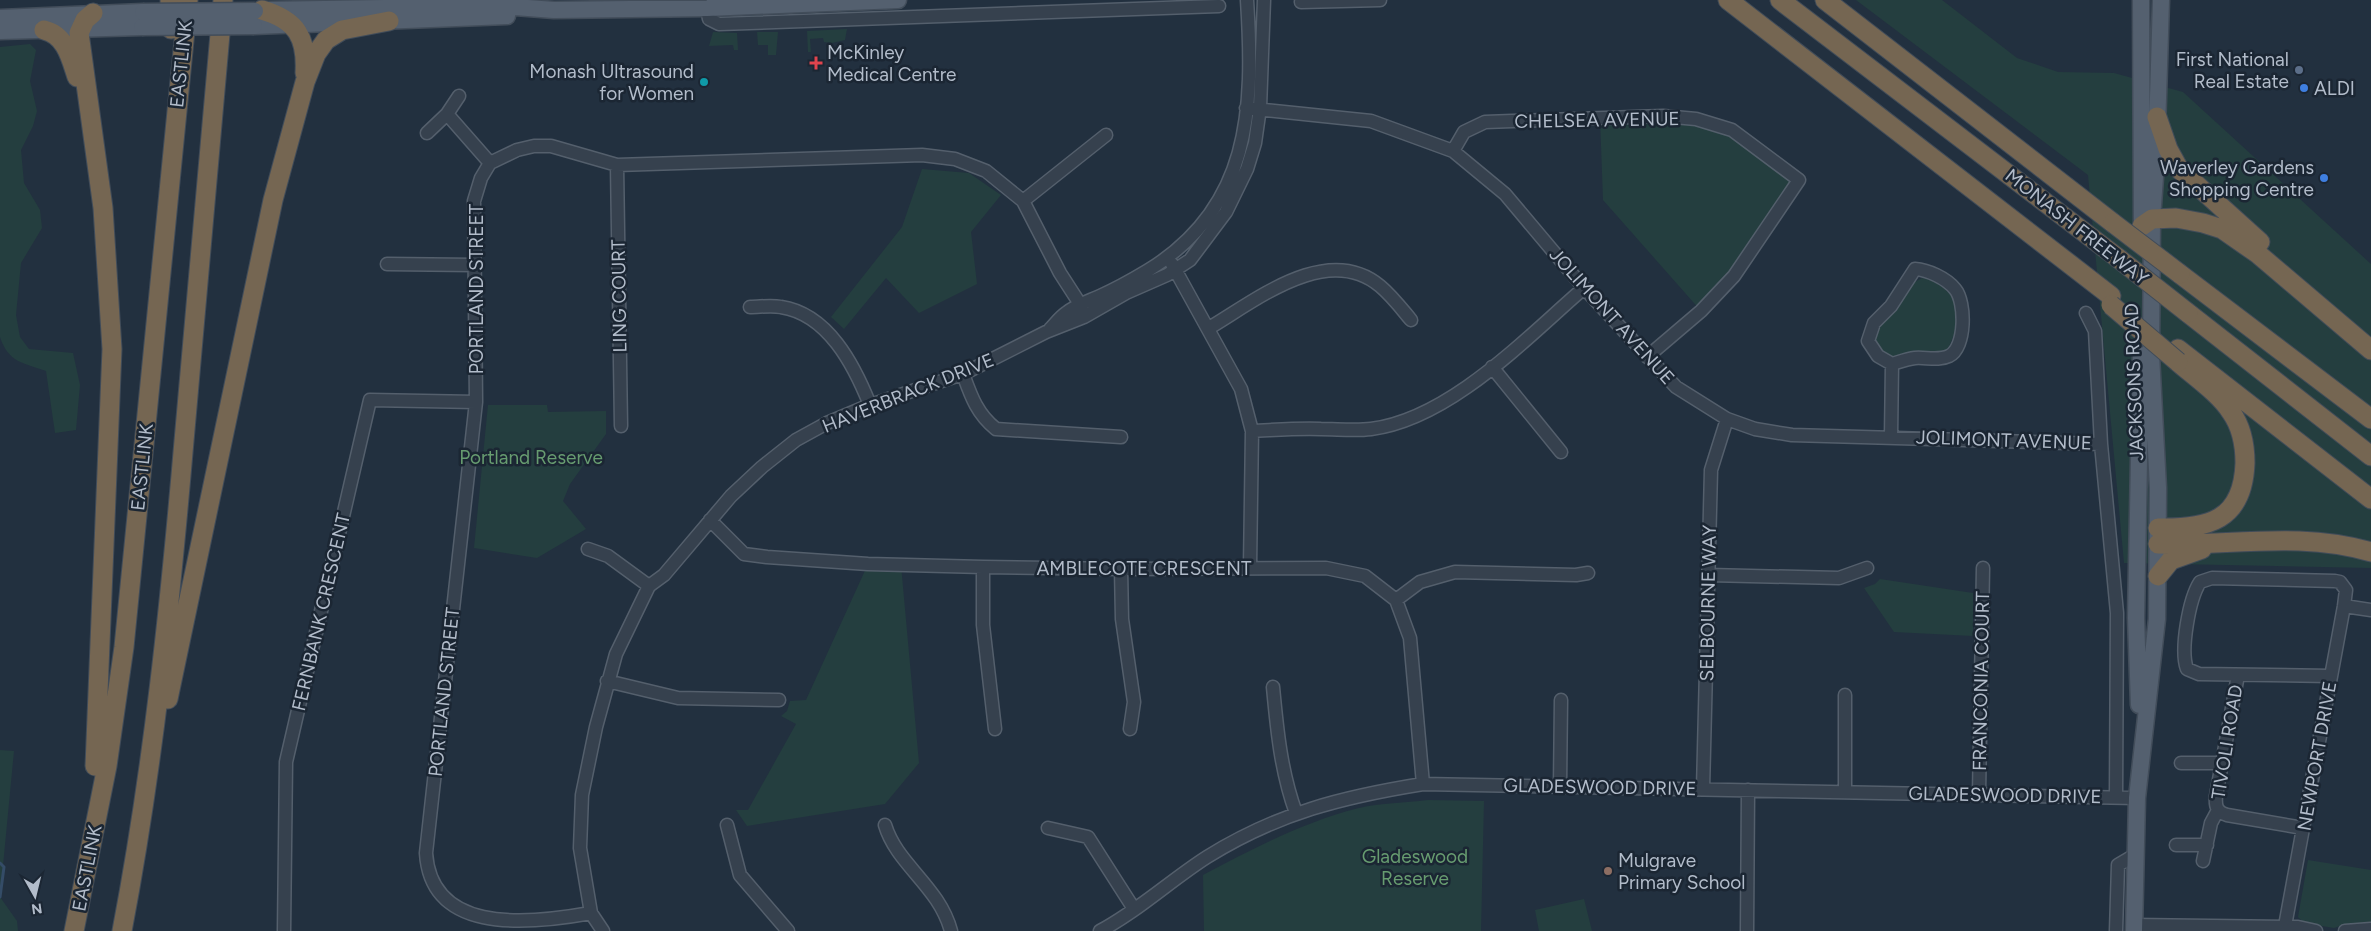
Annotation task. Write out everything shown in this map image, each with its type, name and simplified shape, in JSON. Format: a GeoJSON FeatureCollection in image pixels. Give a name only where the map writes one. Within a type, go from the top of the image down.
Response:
{"type":"FeatureCollection","features":[{"type":"Feature","properties":{"kind":"highway"},"geometry":{"type":"LineString","coordinates":[[170,0],[174,128]]}},
{"type":"Feature","properties":{"kind":"highway","name":"EASTLINK"},"geometry":{"type":"LineString","coordinates":[[74,931],[107,766],[124,647],[188,0]]}},
{"type":"Feature","properties":{"kind":"highway","name":"EASTLINK"},"geometry":{"type":"LineString","coordinates":[[122,931],[154,739],[178,510],[224,0]]}},
{"type":"Feature","properties":{"kind":"highway"},"geometry":{"type":"LineString","coordinates":[[204,229],[238,0]]}},
{"type":"Feature","properties":{"kind":"highway"},"geometry":{"type":"LineString","coordinates":[[1729,0],[1976,191],[2018,230],[2178,355],[2371,499]]}},
{"type":"Feature","properties":{"kind":"highway","name":"MONASH FREEWAY"},"geometry":{"type":"LineString","coordinates":[[1780,0],[2188,312],[2371,456]]}},
{"type":"Feature","properties":{"kind":"highway","name":"MONASH FREEWAY"},"geometry":{"type":"LineString","coordinates":[[1825,0],[2113,223],[2371,419]]}},
{"type":"Feature","properties":{"kind":"highway"},"geometry":{"type":"LineString","coordinates":[[90,855],[100,675],[112,348],[103,208],[89,111],[80,29],[94,13]]}},
{"type":"Feature","properties":{"kind":"highway"},"geometry":{"type":"LineString","coordinates":[[257,16],[278,15],[300,35],[306,53],[305,82]]}},
{"type":"Feature","properties":{"kind":"highway"},"geometry":{"type":"LineString","coordinates":[[142,817],[195,577],[273,200],[305,82],[316,54],[326,40],[342,30],[389,21]]}},
{"type":"Feature","properties":{"kind":"highway"},"geometry":{"type":"LineString","coordinates":[[44,30],[55,35],[66,48],[89,111]]}},
{"type":"Feature","properties":{"kind":"highway"},"geometry":{"type":"LineString","coordinates":[[2157,117],[2168,149],[2179,168],[2371,350]]}},
{"type":"Feature","properties":{"kind":"highway"},"geometry":{"type":"LineString","coordinates":[[2147,222],[2190,220],[2222,229],[2243,242],[2325,308]]}},
{"type":"Feature","properties":{"kind":"highway"},"geometry":{"type":"LineString","coordinates":[[2158,536],[2197,528],[2220,518],[2237,502],[2244,481],[2244,446],[2231,411],[2178,355]]}},
{"type":"Feature","properties":{"kind":"highway"},"geometry":{"type":"LineString","coordinates":[[2158,536],[2308,541],[2352,546],[2371,552]]}},
{"type":"Feature","properties":{"kind":"highway"},"geometry":{"type":"LineString","coordinates":[[2158,576],[2171,560],[2200,549],[2245,540]]}},
{"type":"Feature","properties":{"kind":"main road"},"geometry":{"type":"LineString","coordinates":[[0,31],[80,29],[142,19],[502,6],[554,5],[707,8],[898,0]]}},
{"type":"Feature","properties":{"kind":"main road"},"geometry":{"type":"LineString","coordinates":[[2132,0],[2134,18],[2141,45]]}},
{"type":"Feature","properties":{"kind":"main road","name":"JACKSONS ROAD"},"geometry":{"type":"LineString","coordinates":[[2134,928],[2135,855],[2140,762],[2157,618],[2158,576],[2141,0]]}},
{"type":"Feature","properties":{"kind":"main road","name":"JACKSONS ROAD"},"geometry":{"type":"LineString","coordinates":[[2140,762],[2136,618],[2138,536],[2147,222],[2157,117],[2160,0]]}},
{"type":"Feature","properties":{"kind":"main road"},"geometry":{"type":"LineString","coordinates":[[290,24],[501,17],[554,5]]}},
{"type":"Feature","properties":{"kind":"main road"},"geometry":{"type":"LineString","coordinates":[[0,18],[72,16],[94,13],[142,19]]}},
{"type":"Feature","properties":{"kind":"main road"},"geometry":{"type":"LineString","coordinates":[[2138,536],[2158,536]]}},
{"type":"Feature","properties":{"kind":"street","name":"HAVERBRACK DRIVE"},"geometry":{"type":"LineString","coordinates":[[1046,332],[1067,312],[1080,304],[1115,288],[1167,258],[1203,224],[1217,206],[1232,174],[1241,147],[1246,108],[1249,51],[1247,0]]}},
{"type":"Feature","properties":{"kind":"street","name":"HAVERBRACK DRIVE"},"geometry":{"type":"LineString","coordinates":[[603,931],[591,913],[580,848],[582,795],[607,681],[616,654],[649,586],[664,575],[710,520],[762,467],[796,440],[827,423],[870,405],[963,374],[1046,332],[1084,317],[1126,293],[1176,270],[1197,253],[1236,193],[1255,143],[1260,108],[1264,0]]}},
{"type":"Feature","properties":{"kind":"street"},"geometry":{"type":"LineString","coordinates":[[1300,2],[1380,0]]}},
{"type":"Feature","properties":{"kind":"street"},"geometry":{"type":"LineString","coordinates":[[783,22],[793,4]]}},
{"type":"Feature","properties":{"kind":"street"},"geometry":{"type":"LineString","coordinates":[[707,8],[709,19],[719,24],[1068,6],[1219,6]]}},
{"type":"Feature","properties":{"kind":"street"},"geometry":{"type":"LineString","coordinates":[[426,133],[448,114],[460,96]]}},
{"type":"Feature","properties":{"kind":"street","name":"JOLIMONT AVENUE"},"geometry":{"type":"LineString","coordinates":[[1246,108],[1260,108],[1371,122],[1453,151],[1505,194],[1584,288],[1676,387],[1727,419],[1755,429],[1792,435],[2102,444]]}},
{"type":"Feature","properties":{"kind":"street"},"geometry":{"type":"LineString","coordinates":[[448,114],[490,163],[517,150],[551,146],[617,165],[922,155],[955,159],[986,171],[1024,201],[1060,273],[1080,304],[1084,317]]}},
{"type":"Feature","properties":{"kind":"street","name":"CHELSEA AVENUE"},"geometry":{"type":"LineString","coordinates":[[1453,151],[1464,132],[1485,122],[1663,116],[1696,120],[1732,130],[1800,180],[1734,276],[1701,311],[1647,357]]}},
{"type":"Feature","properties":{"kind":"street"},"geometry":{"type":"LineString","coordinates":[[1024,201],[1106,135]]}},
{"type":"Feature","properties":{"kind":"street","name":"PORTLAND STREET"},"geometry":{"type":"LineString","coordinates":[[466,925],[451,916],[435,900],[427,878],[426,853],[476,402],[474,201],[480,178],[490,163]]}},
{"type":"Feature","properties":{"kind":"street","name":"LING COURT"},"geometry":{"type":"LineString","coordinates":[[617,165],[621,426]]}},
{"type":"Feature","properties":{"kind":"street"},"geometry":{"type":"LineString","coordinates":[[1167,258],[1176,270],[1209,328],[1241,389],[1252,432],[1250,567]]}},
{"type":"Feature","properties":{"kind":"street"},"geometry":{"type":"LineString","coordinates":[[387,264],[474,265]]}},
{"type":"Feature","properties":{"kind":"street"},"geometry":{"type":"LineString","coordinates":[[1915,269],[1927,270],[1954,288],[1962,301],[1962,330],[1958,348],[1949,356],[1915,358],[1892,364],[1878,356],[1868,341],[1874,323],[1890,306],[1915,269]]}},
{"type":"Feature","properties":{"kind":"street"},"geometry":{"type":"LineString","coordinates":[[1209,328],[1289,282],[1307,274],[1325,270],[1344,271],[1378,284],[1411,320]]}},
{"type":"Feature","properties":{"kind":"street"},"geometry":{"type":"LineString","coordinates":[[1252,432],[1301,428],[1371,428],[1404,420],[1435,408],[1492,368],[1584,288]]}},
{"type":"Feature","properties":{"kind":"street"},"geometry":{"type":"LineString","coordinates":[[750,307],[782,306],[812,318],[837,344],[856,372],[870,405]]}},
{"type":"Feature","properties":{"kind":"street"},"geometry":{"type":"LineString","coordinates":[[2086,313],[2095,331],[2102,444],[2118,613],[2116,797]]}},
{"type":"Feature","properties":{"kind":"street"},"geometry":{"type":"LineString","coordinates":[[1891,437],[1892,364]]}},
{"type":"Feature","properties":{"kind":"street"},"geometry":{"type":"LineString","coordinates":[[1492,368],[1560,452]]}},
{"type":"Feature","properties":{"kind":"street"},"geometry":{"type":"LineString","coordinates":[[963,374],[975,407],[984,420],[996,429],[1121,437]]}},
{"type":"Feature","properties":{"kind":"street","name":"FERNBANK CRESCENT"},"geometry":{"type":"LineString","coordinates":[[284,931],[286,762],[370,400],[476,402]]}},
{"type":"Feature","properties":{"kind":"street","name":"SELBOURNE WAY"},"geometry":{"type":"LineString","coordinates":[[1703,789],[1711,470],[1727,419]]}},
{"type":"Feature","properties":{"kind":"street","name":"AMBLECOTE CRESCENT"},"geometry":{"type":"LineString","coordinates":[[710,520],[744,554],[868,564],[983,567],[1121,570],[1250,567],[1326,568],[1364,576],[1396,600]]}},
{"type":"Feature","properties":{"kind":"street"},"geometry":{"type":"LineString","coordinates":[[588,548],[608,556],[649,586]]}},
{"type":"Feature","properties":{"kind":"street"},"geometry":{"type":"LineString","coordinates":[[983,567],[983,625],[994,729]]}},
{"type":"Feature","properties":{"kind":"street"},"geometry":{"type":"LineString","coordinates":[[1709,575],[1839,578],[1867,568]]}},
{"type":"Feature","properties":{"kind":"street","name":"FRANCONIA COURT"},"geometry":{"type":"LineString","coordinates":[[1979,794],[1983,568]]}},
{"type":"Feature","properties":{"kind":"street"},"geometry":{"type":"LineString","coordinates":[[1121,570],[1122,619],[1134,702],[1130,729]]}},
{"type":"Feature","properties":{"kind":"street"},"geometry":{"type":"LineString","coordinates":[[1423,784],[1410,638],[1396,600],[1420,582],[1455,572],[1576,575],[1588,573]]}},
{"type":"Feature","properties":{"kind":"street","name":"NEWPORT DRIVE"},"geometry":{"type":"LineString","coordinates":[[2238,675],[2199,674],[2187,669],[2185,663],[2187,630],[2194,594],[2200,582],[2212,578],[2325,580],[2335,581],[2344,585],[2346,590],[2344,606],[2285,926]]}},
{"type":"Feature","properties":{"kind":"street"},"geometry":{"type":"LineString","coordinates":[[2344,606],[2371,610]]}},
{"type":"Feature","properties":{"kind":"street"},"geometry":{"type":"LineString","coordinates":[[2238,675],[2331,676]]}},
{"type":"Feature","properties":{"kind":"street","name":"TIVOLI ROAD"},"geometry":{"type":"LineString","coordinates":[[2238,675],[2216,796],[2218,810],[2227,815],[2303,828]]}},
{"type":"Feature","properties":{"kind":"street"},"geometry":{"type":"LineString","coordinates":[[607,681],[678,698],[779,700]]}},
{"type":"Feature","properties":{"kind":"street"},"geometry":{"type":"LineString","coordinates":[[1273,687],[1278,746],[1286,785],[1296,813]]}},
{"type":"Feature","properties":{"kind":"street"},"geometry":{"type":"LineString","coordinates":[[1845,695],[1845,791]]}},
{"type":"Feature","properties":{"kind":"street"},"geometry":{"type":"LineString","coordinates":[[1560,786],[1561,700]]}},
{"type":"Feature","properties":{"kind":"street"},"geometry":{"type":"LineString","coordinates":[[2181,763],[2222,763]]}},
{"type":"Feature","properties":{"kind":"street","name":"GLADESWOOD DRIVE"},"geometry":{"type":"LineString","coordinates":[[1109,929],[1134,909],[1230,844],[1296,813],[1358,794],[1423,784],[2138,798]]}},
{"type":"Feature","properties":{"kind":"street"},"geometry":{"type":"LineString","coordinates":[[1746,931],[1748,790]]}},
{"type":"Feature","properties":{"kind":"street"},"geometry":{"type":"LineString","coordinates":[[2203,861],[2211,823],[2218,810]]}},
{"type":"Feature","properties":{"kind":"street"},"geometry":{"type":"LineString","coordinates":[[885,824],[890,840],[939,901],[951,931]]}},
{"type":"Feature","properties":{"kind":"street"},"geometry":{"type":"LineString","coordinates":[[727,825],[740,875],[788,931]]}},
{"type":"Feature","properties":{"kind":"street"},"geometry":{"type":"LineString","coordinates":[[1048,828],[1088,838],[1134,909]]}},
{"type":"Feature","properties":{"kind":"street"},"geometry":{"type":"LineString","coordinates":[[2176,845],[2206,845]]}},
{"type":"Feature","properties":{"kind":"street"},"geometry":{"type":"LineString","coordinates":[[2116,931],[2118,865],[2135,855]]}},
{"type":"Feature","properties":{"kind":"street"},"geometry":{"type":"LineString","coordinates":[[482,929],[498,930],[591,913]]}},
{"type":"Feature","properties":{"kind":"street"},"geometry":{"type":"LineString","coordinates":[[2134,928],[2285,926],[2304,927],[2316,931]]}},
{"type":"Feature","properties":{"kind":"street"},"geometry":{"type":"LineString","coordinates":[[2345,931],[2371,929]]}},
{"type":"Feature","properties":{"kind":"green space"},"geometry":{"type":"Polygon","coordinates":[[[1856,0],[1942,0],[2017,58],[2058,72],[2114,73],[2183,92],[2371,264],[2371,568],[2124,563],[2088,175],[1856,0]]]}},
{"type":"Feature","properties":{"kind":"green space"},"geometry":{"type":"Polygon","coordinates":[[[847,29],[845,40],[832,43],[824,42],[823,38],[810,39],[811,52],[808,52],[807,31],[847,29]]]}},
{"type":"Feature","properties":{"kind":"green space"},"geometry":{"type":"Polygon","coordinates":[[[713,32],[737,33],[738,50],[734,50],[733,45],[709,46],[713,32]]]}},
{"type":"Feature","properties":{"kind":"green space"},"geometry":{"type":"Polygon","coordinates":[[[757,32],[778,32],[776,55],[768,55],[768,45],[758,45],[757,32]]]}},
{"type":"Feature","properties":{"kind":"green space"},"geometry":{"type":"Polygon","coordinates":[[[30,44],[36,50],[30,81],[37,111],[33,126],[21,150],[24,183],[40,210],[42,228],[21,263],[16,315],[20,337],[29,349],[73,353],[80,385],[76,430],[55,433],[46,371],[12,357],[7,352],[0,337],[0,47],[30,44]]]}},
{"type":"Feature","properties":{"kind":"green space"},"geometry":{"type":"Polygon","coordinates":[[[1663,116],[1732,130],[1799,180],[1701,311],[1603,200],[1600,118],[1663,116]]]}},
{"type":"Feature","properties":{"kind":"green space"},"geometry":{"type":"Polygon","coordinates":[[[922,169],[969,173],[1001,195],[971,232],[977,284],[919,313],[886,278],[844,329],[831,317],[902,227],[922,169]]]}},
{"type":"Feature","properties":{"kind":"green space"},"geometry":{"type":"Polygon","coordinates":[[[1922,278],[1934,280],[1955,298],[1957,328],[1947,351],[1899,358],[1886,357],[1877,343],[1878,327],[1911,284],[1922,278]]]}},
{"type":"Feature","properties":{"kind":"green space","name":"Portland Reserve"},"geometry":{"type":"Polygon","coordinates":[[[488,405],[547,405],[548,412],[606,411],[606,434],[570,484],[563,501],[586,529],[537,558],[474,548],[488,405]]]}},
{"type":"Feature","properties":{"kind":"green space"},"geometry":{"type":"Polygon","coordinates":[[[868,564],[901,565],[919,763],[885,804],[747,826],[736,810],[748,810],[796,724],[781,716],[787,711],[790,701],[806,700],[868,564]]]}},
{"type":"Feature","properties":{"kind":"green space"},"geometry":{"type":"Polygon","coordinates":[[[1880,579],[1973,593],[1973,636],[1894,632],[1864,588],[1875,584],[1880,579]]]}},
{"type":"Feature","properties":{"kind":"green space"},"geometry":{"type":"Polygon","coordinates":[[[0,750],[14,751],[0,897],[0,750]]]}},
{"type":"Feature","properties":{"kind":"green space","name":"Gladeswood Reserve"},"geometry":{"type":"Polygon","coordinates":[[[1428,800],[1484,801],[1481,931],[1204,931],[1203,875],[1298,828],[1338,814],[1367,806],[1428,800]]]}},
{"type":"Feature","properties":{"kind":"green space"},"geometry":{"type":"Polygon","coordinates":[[[2308,860],[2371,870],[2371,924],[2346,924],[2334,928],[2304,923],[2298,917],[2308,860]]]}},
{"type":"Feature","properties":{"kind":"green space"},"geometry":{"type":"Polygon","coordinates":[[[0,897],[17,921],[18,931],[0,931],[0,897]]]}},
{"type":"Feature","properties":{"kind":"green space"},"geometry":{"type":"Polygon","coordinates":[[[1584,899],[1592,931],[1539,931],[1535,910],[1584,899]]]}},
{"type":"Feature","properties":{"kind":"waterway"},"geometry":{"type":"LineString","coordinates":[[0,863],[4,867],[0,897]]}},
{"type":"Feature","properties":{"kind":"place","name":"McKinley Medical Centre"},"geometry":{"type":"Point","coordinates":[816,63]}},
{"type":"Feature","properties":{"kind":"place","name":"First National Real Estate"},"geometry":{"type":"Point","coordinates":[2299,70]}},
{"type":"Feature","properties":{"kind":"place","name":"Monash Ultrasound for Women"},"geometry":{"type":"Point","coordinates":[704,82]}},
{"type":"Feature","properties":{"kind":"place","name":"ALDI"},"geometry":{"type":"Point","coordinates":[2304,88]}},
{"type":"Feature","properties":{"kind":"place","name":"Waverley Gardens Shopping Centre"},"geometry":{"type":"Point","coordinates":[2324,178]}},
{"type":"Feature","properties":{"kind":"place","name":"Mulgrave Primary School"},"geometry":{"type":"Point","coordinates":[1608,871]}}]}
